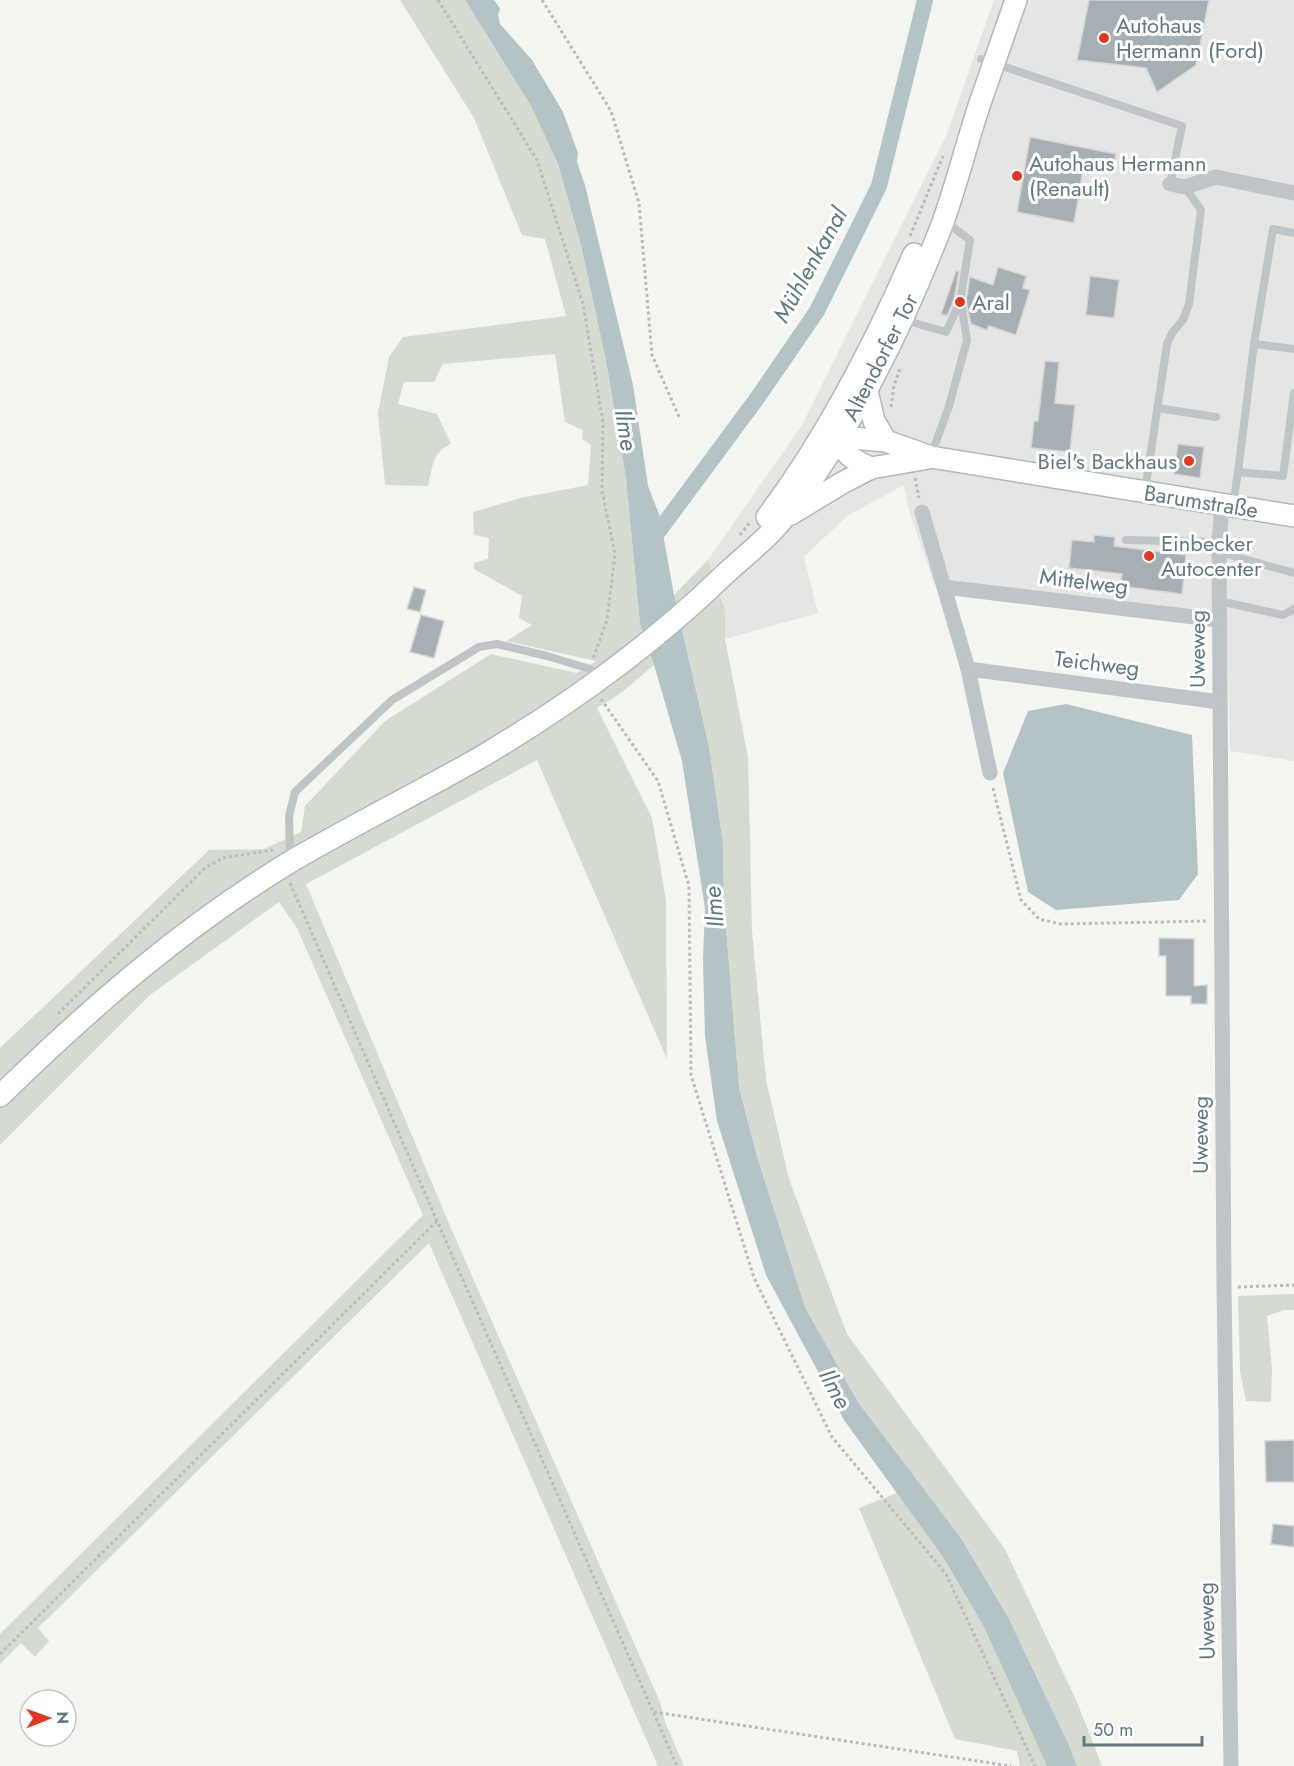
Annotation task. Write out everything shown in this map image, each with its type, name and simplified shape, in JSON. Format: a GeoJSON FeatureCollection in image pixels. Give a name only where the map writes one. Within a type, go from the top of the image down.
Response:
{"type":"FeatureCollection","features":[{"type":"Feature","properties":{"kind":"main road","name":"Altendorfer Tor"},"geometry":{"type":"LineString","coordinates":[[0,1096],[86,1014],[160,952],[218,910],[290,872],[537,723],[595,678],[620,665],[709,591],[783,519],[838,440],[867,391],[902,320],[943,220],[979,105],[987,61],[1016,0]]}},
{"type":"Feature","properties":{"kind":"main road","name":"Altendorfer Tor"},"geometry":{"type":"LineString","coordinates":[[724,575],[772,511],[835,413],[908,270],[979,105]]}},
{"type":"Feature","properties":{"kind":"main road"},"geometry":{"type":"LineString","coordinates":[[867,391],[874,421],[886,441]]}},
{"type":"Feature","properties":{"kind":"main road"},"geometry":{"type":"LineString","coordinates":[[835,413],[838,440],[846,453],[856,462],[871,468]]}},
{"type":"Feature","properties":{"kind":"main road","name":"Barumstraße"},"geometry":{"type":"LineString","coordinates":[[815,447],[853,438],[886,441],[931,457],[1294,516]]}},
{"type":"Feature","properties":{"kind":"main road","name":"Barumstraße"},"geometry":{"type":"LineString","coordinates":[[783,519],[871,468],[931,457]]}},
{"type":"Feature","properties":{"kind":"street"},"geometry":{"type":"LineString","coordinates":[[1178,185],[1216,177],[1294,192]]}},
{"type":"Feature","properties":{"kind":"street","name":"Uweweg"},"geometry":{"type":"LineString","coordinates":[[1227,505],[1219,547],[1219,601],[1224,1287],[1231,1766]]}},
{"type":"Feature","properties":{"kind":"street"},"geometry":{"type":"LineString","coordinates":[[922,512],[968,669],[990,773]]}},
{"type":"Feature","properties":{"kind":"street","name":"Mittelweg"},"geometry":{"type":"LineString","coordinates":[[944,587],[1220,620]]}},
{"type":"Feature","properties":{"kind":"street","name":"Teichweg"},"geometry":{"type":"LineString","coordinates":[[968,669],[1220,702]]}},
{"type":"Feature","properties":{"kind":"lane"},"geometry":{"type":"LineString","coordinates":[[987,61],[1182,126],[1178,185],[1201,210],[1186,312],[1167,344],[1144,492]]}},
{"type":"Feature","properties":{"kind":"lane"},"geometry":{"type":"LineString","coordinates":[[902,320],[946,332],[960,302],[970,240],[943,220]]}},
{"type":"Feature","properties":{"kind":"lane"},"geometry":{"type":"LineString","coordinates":[[1227,505],[1238,472],[1254,344],[1273,229],[1294,233]]}},
{"type":"Feature","properties":{"kind":"lane"},"geometry":{"type":"LineString","coordinates":[[931,457],[949,406],[967,340],[960,302]]}},
{"type":"Feature","properties":{"kind":"lane"},"geometry":{"type":"LineString","coordinates":[[1254,344],[1294,349]]}},
{"type":"Feature","properties":{"kind":"lane"},"geometry":{"type":"LineString","coordinates":[[1283,476],[1291,442],[1294,393]]}},
{"type":"Feature","properties":{"kind":"lane"},"geometry":{"type":"LineString","coordinates":[[1157,408],[1216,417]]}},
{"type":"Feature","properties":{"kind":"lane"},"geometry":{"type":"LineString","coordinates":[[1238,472],[1294,477]]}},
{"type":"Feature","properties":{"kind":"lane"},"geometry":{"type":"LineString","coordinates":[[1126,540],[1219,547],[1294,573]]}},
{"type":"Feature","properties":{"kind":"lane"},"geometry":{"type":"LineString","coordinates":[[1219,601],[1282,615],[1294,609]]}},
{"type":"Feature","properties":{"kind":"lane"},"geometry":{"type":"LineString","coordinates":[[290,872],[289,816],[295,792],[392,700],[479,647],[497,644],[547,656],[595,678]]}},
{"type":"Feature","properties":{"kind":"path"},"geometry":{"type":"LineString","coordinates":[[438,0],[537,160],[583,304],[603,422],[602,491],[615,554],[607,620],[595,678],[658,781],[689,886],[691,1075],[754,1278],[832,1437],[946,1574],[1035,1766]]}},
{"type":"Feature","properties":{"kind":"path"},"geometry":{"type":"LineString","coordinates":[[542,0],[611,111],[639,203],[652,355],[679,417]]}},
{"type":"Feature","properties":{"kind":"path"},"geometry":{"type":"LineString","coordinates":[[909,239],[944,155]]}},
{"type":"Feature","properties":{"kind":"path"},"geometry":{"type":"LineString","coordinates":[[914,473],[922,512]]}},
{"type":"Feature","properties":{"kind":"path"},"geometry":{"type":"LineString","coordinates":[[735,540],[755,517]]}},
{"type":"Feature","properties":{"kind":"path"},"geometry":{"type":"LineString","coordinates":[[990,773],[1021,900],[1039,919],[1061,924],[1222,921]]}},
{"type":"Feature","properties":{"kind":"path"},"geometry":{"type":"LineString","coordinates":[[280,887],[290,872]]}},
{"type":"Feature","properties":{"kind":"path"},"geometry":{"type":"LineString","coordinates":[[290,872],[437,1221],[677,1766]]}},
{"type":"Feature","properties":{"kind":"path"},"geometry":{"type":"LineString","coordinates":[[0,1654],[437,1221]]}},
{"type":"Feature","properties":{"kind":"path"},"geometry":{"type":"LineString","coordinates":[[1224,1287],[1294,1285]]}},
{"type":"Feature","properties":{"kind":"path"},"geometry":{"type":"LineString","coordinates":[[654,1712],[1011,1766]]}},
{"type":"Feature","properties":{"kind":"shaded area"},"geometry":{"type":"Polygon","coordinates":[[[400,0],[465,0],[531,106],[558,164],[581,245],[606,361],[626,478],[640,624],[654,665],[621,693],[597,708],[652,818],[666,900],[667,1059],[537,760],[306,884],[453,1233],[660,1702],[665,1722],[684,1766],[658,1766],[429,1243],[38,1628],[49,1641],[35,1657],[21,1643],[0,1664],[0,1634],[423,1215],[297,928],[279,902],[150,995],[0,1145],[0,1048],[209,850],[264,849],[301,832],[305,806],[385,721],[491,654],[577,673],[596,661],[506,641],[532,625],[519,618],[522,596],[474,569],[474,563],[488,559],[489,538],[474,535],[473,512],[521,498],[588,485],[591,445],[582,439],[583,430],[565,422],[555,354],[443,364],[434,382],[404,382],[398,404],[437,414],[451,444],[436,456],[428,486],[385,485],[378,413],[389,357],[403,337],[566,316],[545,239],[522,235],[474,118],[400,0]]]}},
{"type":"Feature","properties":{"kind":"shaded area"},"geometry":{"type":"Polygon","coordinates":[[[994,0],[1294,0],[1294,761],[1230,751],[1227,625],[934,584],[908,507],[904,485],[847,516],[804,557],[818,613],[725,639],[725,610],[708,560],[802,425],[946,136],[994,0]]]}},
{"type":"Feature","properties":{"kind":"shaded area"},"geometry":{"type":"Polygon","coordinates":[[[708,560],[725,610],[725,639],[748,757],[752,931],[766,1080],[789,1179],[847,1334],[1005,1549],[1077,1702],[1102,1766],[1077,1766],[1008,1617],[961,1538],[858,1402],[805,1307],[758,1159],[739,1087],[724,903],[723,843],[709,747],[674,595],[708,560]]]}},
{"type":"Feature","properties":{"kind":"shaded area"},"geometry":{"type":"Polygon","coordinates":[[[1294,1294],[1294,1310],[1284,1310],[1267,1316],[1272,1369],[1271,1402],[1246,1401],[1240,1371],[1238,1296],[1294,1294]]]}},
{"type":"Feature","properties":{"kind":"shaded area"},"geometry":{"type":"Polygon","coordinates":[[[897,1493],[943,1557],[984,1627],[1047,1766],[1020,1766],[1017,1751],[955,1739],[859,1508],[897,1493]]]}},
{"type":"Feature","properties":{"kind":"water","name":"Ilme"},"geometry":{"type":"Polygon","coordinates":[[[465,0],[494,0],[500,8],[498,15],[500,24],[532,60],[563,112],[578,153],[577,162],[585,185],[633,385],[648,486],[660,517],[674,595],[709,747],[723,843],[724,903],[739,1087],[757,1156],[805,1307],[858,1402],[961,1538],[1008,1617],[1077,1766],[1047,1766],[984,1627],[943,1557],[844,1420],[766,1275],[717,1121],[705,1036],[703,960],[705,908],[682,761],[640,624],[626,478],[606,361],[581,245],[558,164],[531,106],[465,0]]]}},
{"type":"Feature","properties":{"kind":"water"},"geometry":{"type":"Polygon","coordinates":[[[1066,704],[1192,735],[1198,874],[1179,900],[1056,910],[1028,892],[1003,773],[1028,711],[1066,704]]]}},
{"type":"Feature","properties":{"kind":"building"},"geometry":{"type":"Polygon","coordinates":[[[1089,0],[1209,0],[1196,65],[1157,92],[1146,68],[1077,60],[1089,0]]]}},
{"type":"Feature","properties":{"kind":"building"},"geometry":{"type":"Polygon","coordinates":[[[1030,137],[1116,154],[1113,169],[1084,164],[1074,223],[1017,212],[1030,137]]]}},
{"type":"Feature","properties":{"kind":"building"},"geometry":{"type":"Polygon","coordinates":[[[998,267],[1026,276],[1023,288],[1030,290],[1016,335],[989,326],[987,330],[971,324],[966,301],[970,277],[993,285],[998,267]]]}},
{"type":"Feature","properties":{"kind":"building"},"geometry":{"type":"Polygon","coordinates":[[[956,271],[959,272],[954,300],[947,316],[941,314],[956,271]]]}},
{"type":"Feature","properties":{"kind":"building"},"geometry":{"type":"Polygon","coordinates":[[[1090,276],[1119,280],[1114,318],[1086,315],[1090,276]]]}},
{"type":"Feature","properties":{"kind":"building"},"geometry":{"type":"Polygon","coordinates":[[[1045,361],[1059,362],[1055,403],[1075,405],[1070,452],[1031,448],[1034,421],[1038,421],[1045,361]]]}},
{"type":"Feature","properties":{"kind":"building","name":"Biel's Backhaus"},"geometry":{"type":"Polygon","coordinates":[[[1178,444],[1204,447],[1200,478],[1174,474],[1178,444]]]}},
{"type":"Feature","properties":{"kind":"building"},"geometry":{"type":"Polygon","coordinates":[[[1094,535],[1115,537],[1114,546],[1186,555],[1182,594],[1120,586],[1122,574],[1069,568],[1072,540],[1094,542],[1094,535]]]}},
{"type":"Feature","properties":{"kind":"building"},"geometry":{"type":"Polygon","coordinates":[[[414,587],[426,590],[420,612],[407,609],[414,587]]]}},
{"type":"Feature","properties":{"kind":"building"},"geometry":{"type":"Polygon","coordinates":[[[421,615],[444,621],[434,658],[410,652],[421,615]]]}},
{"type":"Feature","properties":{"kind":"building"},"geometry":{"type":"Polygon","coordinates":[[[1159,938],[1194,939],[1194,986],[1207,985],[1207,1004],[1191,1004],[1191,996],[1166,996],[1166,956],[1159,956],[1159,938]]]}},
{"type":"Feature","properties":{"kind":"building"},"geometry":{"type":"Polygon","coordinates":[[[1294,1440],[1294,1482],[1266,1482],[1265,1441],[1294,1440]]]}},
{"type":"Feature","properties":{"kind":"building"},"geometry":{"type":"Polygon","coordinates":[[[1273,1524],[1294,1526],[1294,1547],[1271,1544],[1273,1524]]]}},
{"type":"Feature","properties":{"kind":"waterway","name":"Mühlenkanal"},"geometry":{"type":"LineString","coordinates":[[650,543],[758,397],[817,311],[879,186],[925,0]]}},
{"type":"Feature","properties":{"kind":"place","name":"Autohaus Hermann (Ford)"},"geometry":{"type":"Point","coordinates":[1104,38]}},
{"type":"Feature","properties":{"kind":"place","name":"Autohaus Hermann (Renault)"},"geometry":{"type":"Point","coordinates":[1017,176]}},
{"type":"Feature","properties":{"kind":"place","name":"Aral"},"geometry":{"type":"Point","coordinates":[960,302]}},
{"type":"Feature","properties":{"kind":"place","name":"Biel's Backhaus"},"geometry":{"type":"Point","coordinates":[1189,461]}},
{"type":"Feature","properties":{"kind":"place","name":"Einbecker Autocenter"},"geometry":{"type":"Point","coordinates":[1149,556]}}]}
